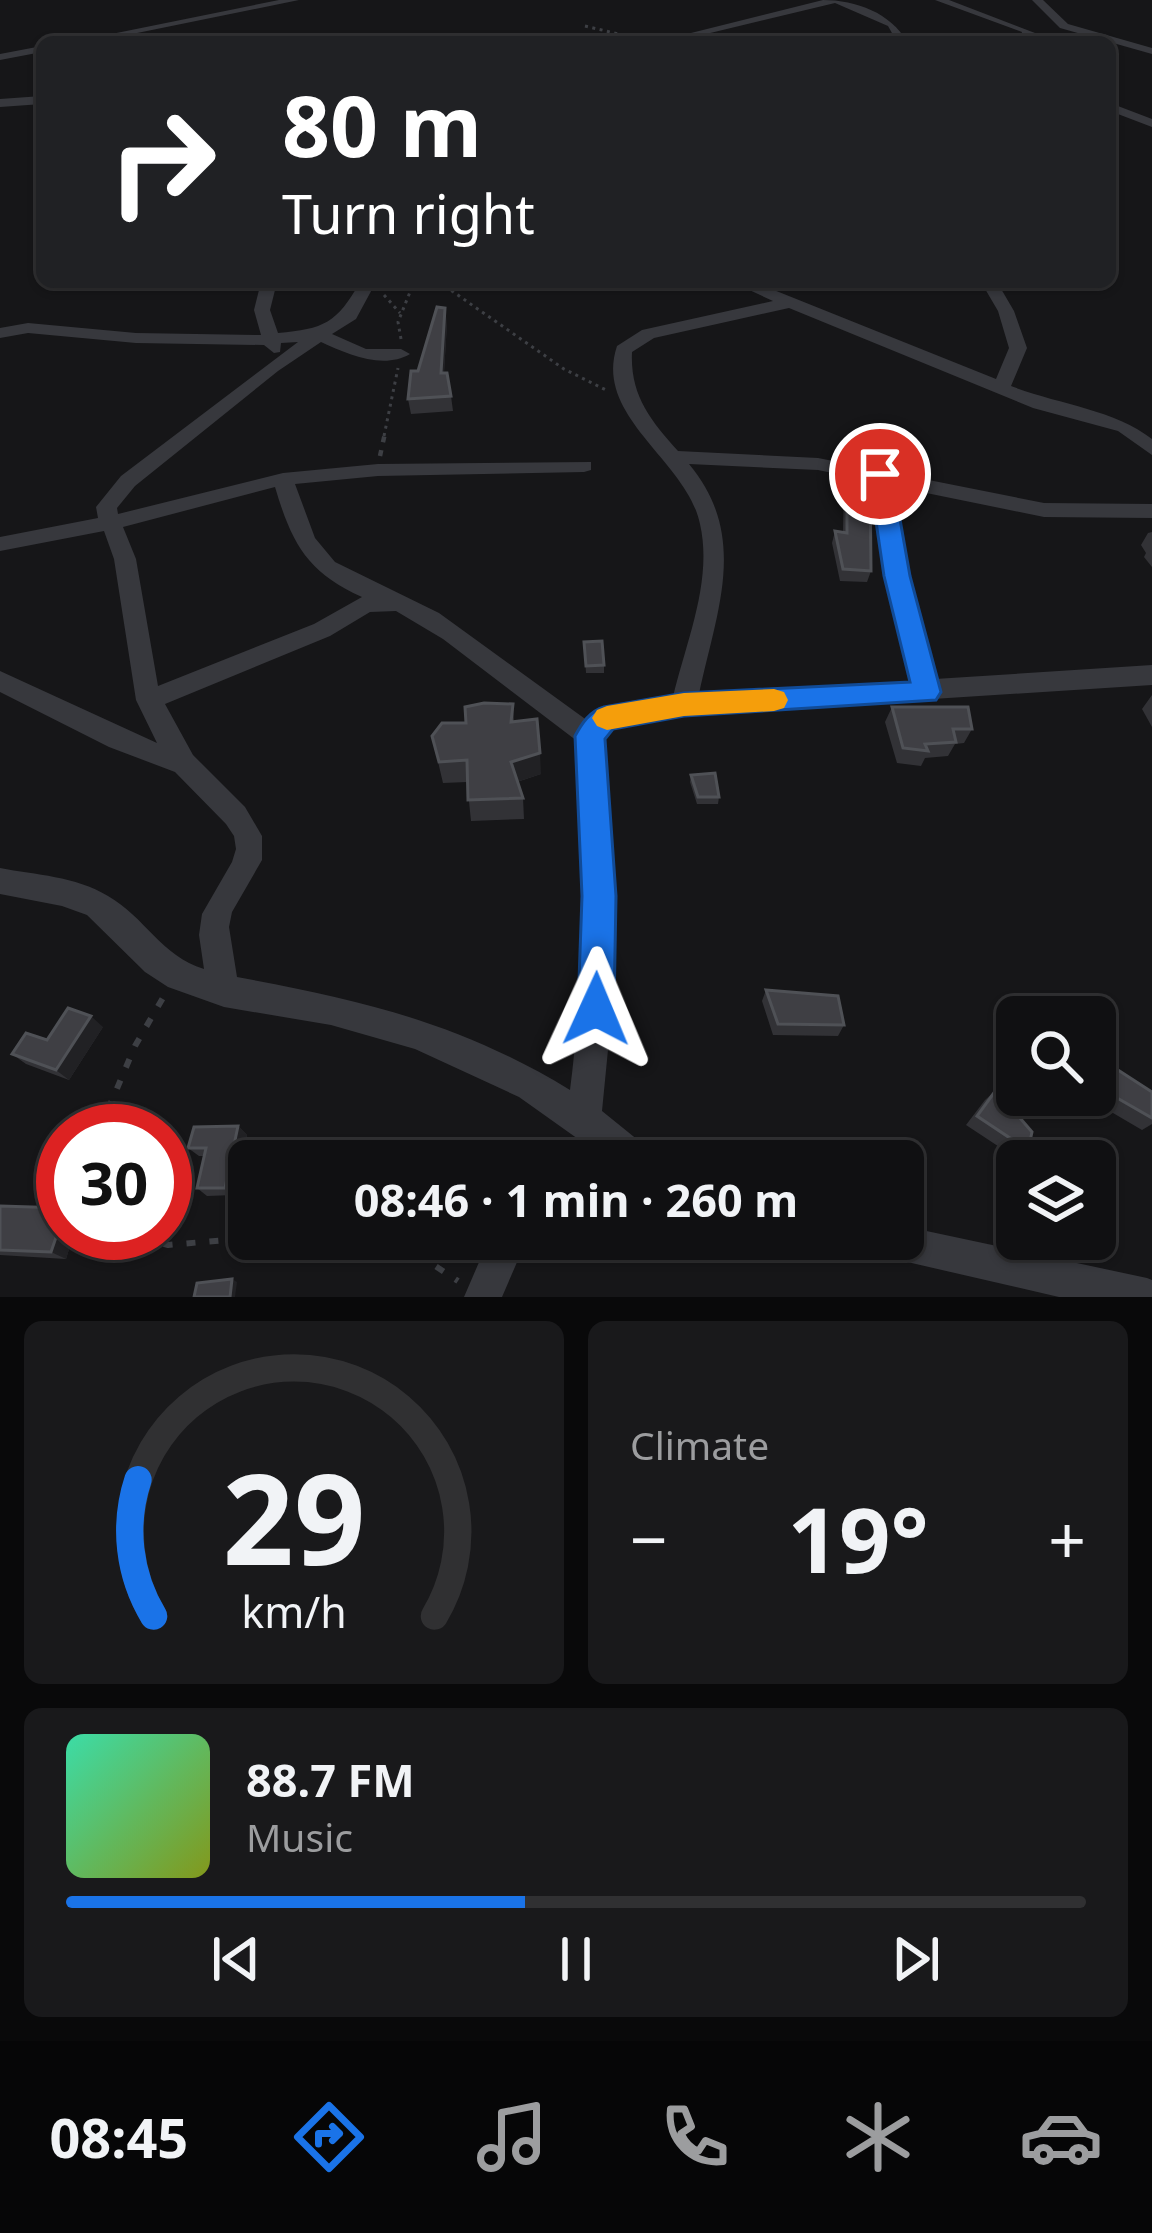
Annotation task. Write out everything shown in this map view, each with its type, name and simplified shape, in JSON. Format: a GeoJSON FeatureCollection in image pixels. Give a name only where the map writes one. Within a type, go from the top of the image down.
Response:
{"type":"FeatureCollection","features":[{"type":"Feature","properties":{"kind":"street"},"geometry":{"type":"LineString","coordinates":[[102,36],[235,4],[294,0]]}},
{"type":"Feature","properties":{"kind":"street"},"geometry":{"type":"LineString","coordinates":[[685,36],[836,0],[892,24],[899,36]]}},
{"type":"Feature","properties":{"kind":"street"},"geometry":{"type":"LineString","coordinates":[[940,0],[1025,30],[1028,36]]}},
{"type":"Feature","properties":{"kind":"street"},"geometry":{"type":"LineString","coordinates":[[1037,0],[1064,26],[1091,36]]}},
{"type":"Feature","properties":{"kind":"street"},"geometry":{"type":"LineString","coordinates":[[1116,45],[1152,51]]}},
{"type":"Feature","properties":{"kind":"street"},"geometry":{"type":"LineString","coordinates":[[0,57],[20,60],[36,53]]}},
{"type":"Feature","properties":{"kind":"street"},"geometry":{"type":"LineString","coordinates":[[0,103],[36,100]]}},
{"type":"Feature","properties":{"kind":"street"},"geometry":{"type":"LineString","coordinates":[[1116,109],[1152,123]]}},
{"type":"Feature","properties":{"kind":"street"},"geometry":{"type":"LineString","coordinates":[[268,288],[262,310],[271,338],[272,367]]}},
{"type":"Feature","properties":{"kind":"street"},"geometry":{"type":"LineString","coordinates":[[224,991],[214,928],[219,907],[246,868],[251,848],[247,829],[184,764],[149,700],[134,648],[125,554],[106,507],[113,494],[272,367],[350,315],[370,288]]}},
{"type":"Feature","properties":{"kind":"street"},"geometry":{"type":"LineString","coordinates":[[756,288],[1071,415],[1125,427],[1152,449]]}},
{"type":"Feature","properties":{"kind":"street"},"geometry":{"type":"LineString","coordinates":[[993,288],[1018,348],[1001,388]]}},
{"type":"Feature","properties":{"kind":"street"},"geometry":{"type":"LineString","coordinates":[[684,705],[709,599],[711,522],[696,487],[628,400],[619,370],[631,341],[793,302]]}},
{"type":"Feature","properties":{"kind":"street"},"geometry":{"type":"LineString","coordinates":[[0,333],[28,328],[136,338],[319,334],[363,354],[401,354]]}},
{"type":"Feature","properties":{"kind":"street"},"geometry":{"type":"LineString","coordinates":[[674,457],[765,459],[880,474],[1044,510],[1152,512]]}},
{"type":"Feature","properties":{"kind":"street"},"geometry":{"type":"LineString","coordinates":[[0,544],[110,523],[283,479],[378,470],[584,466]]}},
{"type":"Feature","properties":{"kind":"street"},"geometry":{"type":"LineString","coordinates":[[880,474],[897,576],[926,692]]}},
{"type":"Feature","properties":{"kind":"street"},"geometry":{"type":"LineString","coordinates":[[283,479],[293,515],[317,558],[334,572],[404,603],[590,736]]}},
{"type":"Feature","properties":{"kind":"street"},"geometry":{"type":"LineString","coordinates":[[149,700],[322,630],[365,604],[404,603]]}},
{"type":"Feature","properties":{"kind":"street"},"geometry":{"type":"LineString","coordinates":[[584,1115],[596,1009],[599,896],[590,736],[604,718],[684,705],[1152,675]]}},
{"type":"Feature","properties":{"kind":"street"},"geometry":{"type":"LineString","coordinates":[[0,681],[91,726],[184,764]]}},
{"type":"Feature","properties":{"kind":"street"},"geometry":{"type":"LineString","coordinates":[[0,881],[65,892],[99,906],[176,975],[224,991],[306,1004],[436,1038],[510,1071],[584,1115],[613,1140]]}},
{"type":"Feature","properties":{"kind":"street"},"geometry":{"type":"LineString","coordinates":[[924,1249],[1147,1297]]}},
{"type":"Feature","properties":{"kind":"street"},"geometry":{"type":"LineString","coordinates":[[475,1292],[495,1260]]}},
{"type":"Feature","properties":{"kind":"path"},"geometry":{"type":"LineString","coordinates":[[585,26],[625,36]]}},
{"type":"Feature","properties":{"kind":"path"},"geometry":{"type":"LineString","coordinates":[[375,288],[400,313]]}},
{"type":"Feature","properties":{"kind":"path"},"geometry":{"type":"LineString","coordinates":[[378,470],[387,403],[401,354],[400,313],[411,288]]}},
{"type":"Feature","properties":{"kind":"path"},"geometry":{"type":"LineString","coordinates":[[448,288],[564,369],[628,400]]}},
{"type":"Feature","properties":{"kind":"path"},"geometry":{"type":"LineString","coordinates":[[110,1104],[135,1046],[176,975]]}},
{"type":"Feature","properties":{"kind":"path"},"geometry":{"type":"LineString","coordinates":[[192,1243],[228,1240]]}},
{"type":"Feature","properties":{"kind":"path"},"geometry":{"type":"LineString","coordinates":[[426,1260],[475,1292]]}},
{"type":"Feature","properties":{"kind":"building"},"geometry":{"type":"Polygon","coordinates":[[[437,307],[445,308],[441,373],[447,373],[451,396],[408,399],[411,371],[418,371],[437,307]]]}},
{"type":"Feature","properties":{"kind":"building"},"geometry":{"type":"Polygon","coordinates":[[[874,430],[894,431],[904,450],[883,451],[874,430]]]}},
{"type":"Feature","properties":{"kind":"building"},"geometry":{"type":"Polygon","coordinates":[[[847,473],[870,475],[871,571],[843,569],[835,531],[847,533],[847,473]]]}},
{"type":"Feature","properties":{"kind":"building"},"geometry":{"type":"Polygon","coordinates":[[[602,641],[604,665],[586,666],[584,642],[602,641]]]}},
{"type":"Feature","properties":{"kind":"building"},"geometry":{"type":"Polygon","coordinates":[[[513,704],[511,722],[537,719],[540,753],[511,762],[523,798],[468,800],[467,760],[439,762],[432,736],[442,723],[466,723],[465,707],[513,704]]]}},
{"type":"Feature","properties":{"kind":"building"},"geometry":{"type":"Polygon","coordinates":[[[892,707],[968,707],[972,729],[953,729],[956,742],[925,744],[928,751],[903,748],[892,707]]]}},
{"type":"Feature","properties":{"kind":"building"},"geometry":{"type":"Polygon","coordinates":[[[715,773],[719,797],[698,797],[691,775],[715,773]]]}},
{"type":"Feature","properties":{"kind":"building"},"geometry":{"type":"Polygon","coordinates":[[[766,990],[838,996],[844,1025],[778,1024],[766,990]]]}},
{"type":"Feature","properties":{"kind":"building"},"geometry":{"type":"Polygon","coordinates":[[[68,1008],[91,1016],[56,1070],[12,1054],[26,1033],[47,1040],[68,1008]]]}},
{"type":"Feature","properties":{"kind":"building"},"geometry":{"type":"Polygon","coordinates":[[[1116,1069],[1152,1092],[1152,1118],[1116,1097],[1116,1069]]]}},
{"type":"Feature","properties":{"kind":"building"},"geometry":{"type":"Polygon","coordinates":[[[996,1090],[996,1116],[1018,1116],[1032,1132],[1030,1140],[1013,1140],[977,1116],[996,1090]]]}},
{"type":"Feature","properties":{"kind":"building"},"geometry":{"type":"Polygon","coordinates":[[[238,1126],[235,1140],[228,1140],[225,1188],[197,1188],[206,1148],[192,1148],[194,1127],[238,1126]]]}},
{"type":"Feature","properties":{"kind":"building"},"geometry":{"type":"Polygon","coordinates":[[[0,1206],[36,1207],[36,1251],[0,1250],[0,1206]]]}},
{"type":"Feature","properties":{"kind":"building"},"geometry":{"type":"Polygon","coordinates":[[[232,1279],[230,1297],[194,1297],[197,1283],[232,1279]]]}},
{"type":"Feature","properties":{"kind":"slow traffic"},"geometry":{"type":"LineString","coordinates":[[607,718],[684,705],[774,700]]}},
{"type":"Feature","properties":{"kind":"route"},"geometry":{"type":"LineString","coordinates":[[596,1009],[599,896],[590,736],[604,718],[684,705],[926,692],[897,576],[880,474]]}}]}
